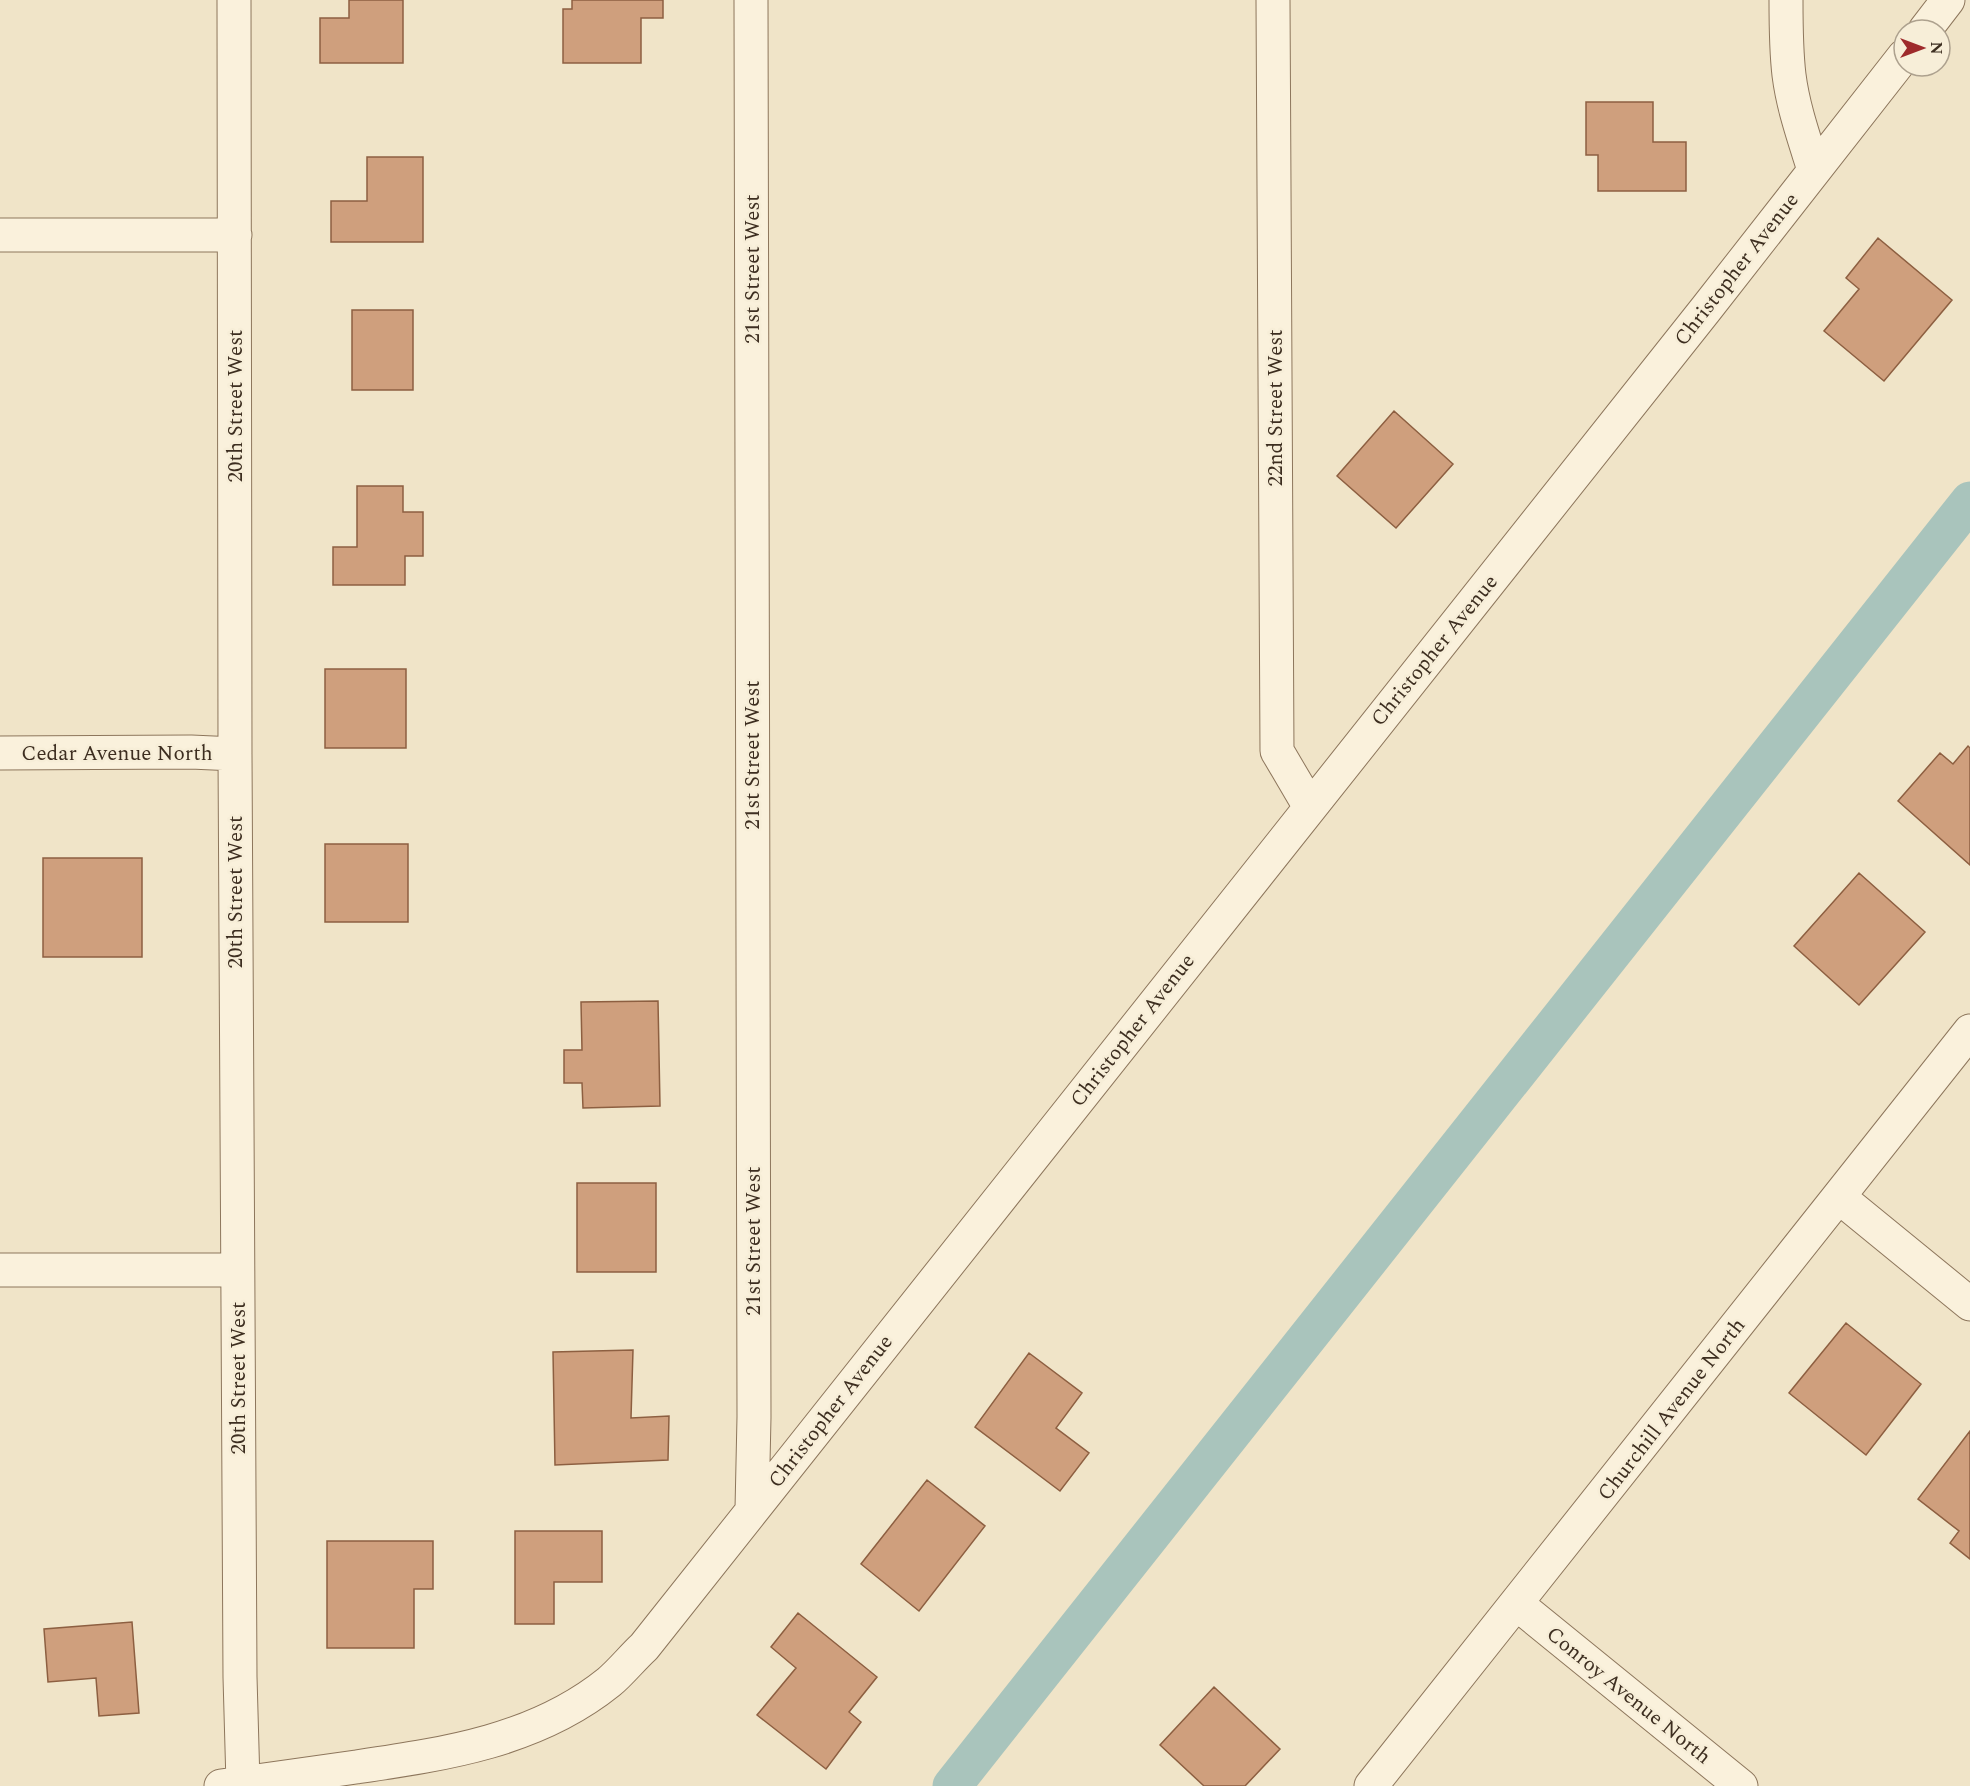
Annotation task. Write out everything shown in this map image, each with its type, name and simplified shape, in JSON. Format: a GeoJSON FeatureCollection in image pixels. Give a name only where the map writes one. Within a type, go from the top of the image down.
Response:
{"type":"FeatureCollection","features":[{"type":"Feature","properties":{"kind":"street","name":"20th Street West"},"geometry":{"type":"LineString","coordinates":[[232,1785],[240,1677],[234,0]]}},
{"type":"Feature","properties":{"kind":"street","name":"21st Street West"},"geometry":{"type":"LineString","coordinates":[[751,0],[754,1369],[752,1509]]}},
{"type":"Feature","properties":{"kind":"street","name":"22nd Street West"},"geometry":{"type":"LineString","coordinates":[[1273,0],[1277,752],[1310,807]]}},
{"type":"Feature","properties":{"kind":"street"},"geometry":{"type":"LineString","coordinates":[[1786,0],[1789,76],[1797,117],[1814,170]]}},
{"type":"Feature","properties":{"kind":"street"},"geometry":{"type":"LineString","coordinates":[[1934,18],[1948,0]]}},
{"type":"Feature","properties":{"kind":"street","name":"Christopher Avenue"},"geometry":{"type":"LineString","coordinates":[[232,1785],[427,1756],[475,1747],[524,1731],[569,1709],[609,1682],[644,1647],[1706,309],[1892,71]]}},
{"type":"Feature","properties":{"kind":"street"},"geometry":{"type":"LineString","coordinates":[[0,235],[235,235]]}},
{"type":"Feature","properties":{"kind":"street","name":"Cedar Avenue North"},"geometry":{"type":"LineString","coordinates":[[0,753],[191,752],[235,754]]}},
{"type":"Feature","properties":{"kind":"street","name":"Churchill Avenue North"},"geometry":{"type":"LineString","coordinates":[[1371,1786],[1970,1031]]}},
{"type":"Feature","properties":{"kind":"street"},"geometry":{"type":"LineString","coordinates":[[1839,1197],[1970,1304]]}},
{"type":"Feature","properties":{"kind":"street"},"geometry":{"type":"LineString","coordinates":[[0,1270],[237,1270]]}},
{"type":"Feature","properties":{"kind":"street","name":"Conroy Avenue North"},"geometry":{"type":"LineString","coordinates":[[1516,1604],[1742,1786]]}},
{"type":"Feature","properties":{"kind":"building"},"geometry":{"type":"Polygon","coordinates":[[[349,0],[403,0],[403,63],[320,63],[320,18],[349,18],[349,0]]]}},
{"type":"Feature","properties":{"kind":"building"},"geometry":{"type":"Polygon","coordinates":[[[572,0],[663,0],[663,18],[641,18],[641,63],[563,63],[563,9],[572,9],[572,0]]]}},
{"type":"Feature","properties":{"kind":"building"},"geometry":{"type":"Polygon","coordinates":[[[1586,102],[1653,102],[1653,142],[1686,142],[1686,191],[1598,191],[1598,155],[1586,155],[1586,102]]]}},
{"type":"Feature","properties":{"kind":"building"},"geometry":{"type":"Polygon","coordinates":[[[367,157],[423,157],[423,242],[331,242],[331,201],[367,201],[367,157]]]}},
{"type":"Feature","properties":{"kind":"building"},"geometry":{"type":"Polygon","coordinates":[[[1878,238],[1952,300],[1884,381],[1824,331],[1859,289],[1846,278],[1878,238]]]}},
{"type":"Feature","properties":{"kind":"building"},"geometry":{"type":"Polygon","coordinates":[[[352,310],[413,310],[413,390],[352,390],[352,310]]]}},
{"type":"Feature","properties":{"kind":"building"},"geometry":{"type":"Polygon","coordinates":[[[1394,411],[1453,464],[1396,528],[1337,476],[1394,411]]]}},
{"type":"Feature","properties":{"kind":"building"},"geometry":{"type":"Polygon","coordinates":[[[357,486],[403,486],[403,512],[423,512],[423,556],[405,556],[405,585],[333,585],[333,547],[357,547],[357,486]]]}},
{"type":"Feature","properties":{"kind":"building"},"geometry":{"type":"Polygon","coordinates":[[[325,669],[406,669],[406,748],[325,748],[325,669]]]}},
{"type":"Feature","properties":{"kind":"building"},"geometry":{"type":"Polygon","coordinates":[[[1968,746],[1970,748],[1970,865],[1898,801],[1940,753],[1953,764],[1968,746]]]}},
{"type":"Feature","properties":{"kind":"building"},"geometry":{"type":"Polygon","coordinates":[[[325,844],[408,844],[408,922],[325,922],[325,844]]]}},
{"type":"Feature","properties":{"kind":"building"},"geometry":{"type":"Polygon","coordinates":[[[43,858],[142,858],[142,957],[43,957],[43,858]]]}},
{"type":"Feature","properties":{"kind":"building"},"geometry":{"type":"Polygon","coordinates":[[[1859,873],[1925,932],[1859,1005],[1794,946],[1859,873]]]}},
{"type":"Feature","properties":{"kind":"building"},"geometry":{"type":"Polygon","coordinates":[[[658,1001],[660,1106],[583,1108],[582,1083],[564,1083],[564,1050],[582,1050],[581,1002],[658,1001]]]}},
{"type":"Feature","properties":{"kind":"building"},"geometry":{"type":"Polygon","coordinates":[[[577,1183],[656,1183],[656,1272],[577,1272],[577,1183]]]}},
{"type":"Feature","properties":{"kind":"building"},"geometry":{"type":"Polygon","coordinates":[[[1846,1323],[1921,1384],[1866,1455],[1789,1393],[1846,1323]]]}},
{"type":"Feature","properties":{"kind":"building"},"geometry":{"type":"Polygon","coordinates":[[[633,1350],[631,1418],[669,1416],[668,1460],[555,1465],[553,1352],[633,1350]]]}},
{"type":"Feature","properties":{"kind":"building"},"geometry":{"type":"Polygon","coordinates":[[[1029,1353],[1082,1393],[1056,1428],[1089,1453],[1060,1491],[975,1427],[1029,1353]]]}},
{"type":"Feature","properties":{"kind":"building"},"geometry":{"type":"Polygon","coordinates":[[[1970,1431],[1970,1559],[1950,1543],[1959,1531],[1918,1499],[1970,1431]]]}},
{"type":"Feature","properties":{"kind":"building"},"geometry":{"type":"Polygon","coordinates":[[[927,1480],[985,1526],[919,1611],[861,1564],[927,1480]]]}},
{"type":"Feature","properties":{"kind":"building"},"geometry":{"type":"Polygon","coordinates":[[[515,1531],[602,1531],[602,1582],[554,1582],[554,1624],[515,1624],[515,1531]]]}},
{"type":"Feature","properties":{"kind":"building"},"geometry":{"type":"Polygon","coordinates":[[[327,1541],[433,1541],[433,1589],[414,1589],[414,1648],[327,1648],[327,1541]]]}},
{"type":"Feature","properties":{"kind":"building"},"geometry":{"type":"Polygon","coordinates":[[[798,1613],[877,1677],[849,1712],[861,1722],[826,1769],[757,1715],[796,1668],[771,1647],[798,1613]]]}},
{"type":"Feature","properties":{"kind":"building"},"geometry":{"type":"Polygon","coordinates":[[[132,1622],[139,1713],[99,1716],[96,1678],[48,1682],[44,1629],[132,1622]]]}},
{"type":"Feature","properties":{"kind":"building"},"geometry":{"type":"Polygon","coordinates":[[[1214,1687],[1280,1749],[1245,1786],[1204,1786],[1160,1745],[1214,1687]]]}},
{"type":"Feature","properties":{"kind":"waterway"},"geometry":{"type":"LineString","coordinates":[[952,1786],[1970,501]]}}]}
